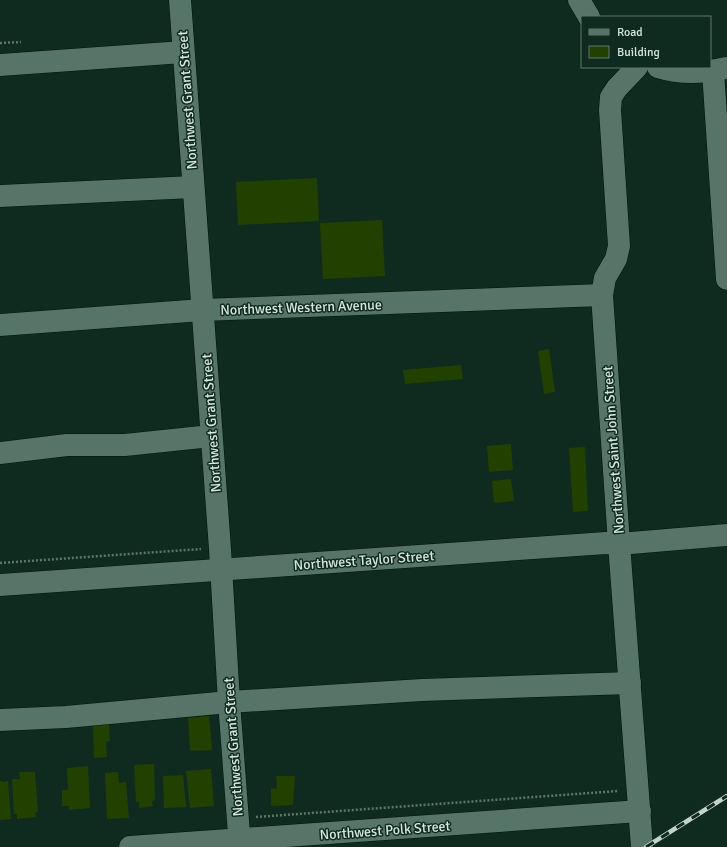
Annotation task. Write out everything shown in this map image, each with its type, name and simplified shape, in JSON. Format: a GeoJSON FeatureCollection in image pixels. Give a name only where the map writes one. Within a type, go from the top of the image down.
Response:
{"type":"FeatureCollection","features":[{"type":"Feature","properties":{"kind":"street","name":"Northwest Grant Street"},"geometry":{"type":"LineString","coordinates":[[180,0],[240,843]]}},
{"type":"Feature","properties":{"kind":"street"},"geometry":{"type":"LineString","coordinates":[[579,0],[588,16]]}},
{"type":"Feature","properties":{"kind":"street"},"geometry":{"type":"LineString","coordinates":[[0,64],[183,52]]}},
{"type":"Feature","properties":{"kind":"street","name":"Northwest Saint John Street"},"geometry":{"type":"LineString","coordinates":[[637,68],[616,88],[611,97],[610,110],[619,246],[616,259],[605,278],[602,295],[642,847]]}},
{"type":"Feature","properties":{"kind":"street"},"geometry":{"type":"LineString","coordinates":[[663,68],[689,73],[720,70],[727,279]]}},
{"type":"Feature","properties":{"kind":"street"},"geometry":{"type":"LineString","coordinates":[[0,196],[193,187]]}},
{"type":"Feature","properties":{"kind":"street","name":"Northwest Western Avenue"},"geometry":{"type":"LineString","coordinates":[[0,325],[202,310],[602,295]]}},
{"type":"Feature","properties":{"kind":"street"},"geometry":{"type":"LineString","coordinates":[[0,453],[67,445],[125,445],[211,436]]}},
{"type":"Feature","properties":{"kind":"street","name":"Northwest Taylor Street"},"geometry":{"type":"LineString","coordinates":[[0,585],[606,543],[619,544],[727,535]]}},
{"type":"Feature","properties":{"kind":"street"},"geometry":{"type":"LineString","coordinates":[[0,720],[66,717],[229,702],[422,690],[630,683]]}},
{"type":"Feature","properties":{"kind":"street","name":"Northwest Polk Street"},"geometry":{"type":"LineString","coordinates":[[130,847],[240,843],[640,811]]}},
{"type":"Feature","properties":{"kind":"path"},"geometry":{"type":"LineString","coordinates":[[238,818],[623,791]]}},
{"type":"Feature","properties":{"kind":"building"},"geometry":{"type":"Polygon","coordinates":[[[317,178],[319,221],[238,225],[236,182],[317,178]]]}},
{"type":"Feature","properties":{"kind":"building"},"geometry":{"type":"Polygon","coordinates":[[[382,220],[385,276],[323,279],[320,223],[382,220]]]}},
{"type":"Feature","properties":{"kind":"building"},"geometry":{"type":"Polygon","coordinates":[[[549,349],[555,392],[544,394],[538,351],[549,349]]]}},
{"type":"Feature","properties":{"kind":"building"},"geometry":{"type":"Polygon","coordinates":[[[461,365],[463,379],[405,384],[403,370],[461,365]]]}},
{"type":"Feature","properties":{"kind":"building"},"geometry":{"type":"Polygon","coordinates":[[[511,444],[513,470],[489,472],[487,446],[511,444]]]}},
{"type":"Feature","properties":{"kind":"building"},"geometry":{"type":"Polygon","coordinates":[[[585,447],[588,511],[573,512],[569,448],[585,447]]]}},
{"type":"Feature","properties":{"kind":"building"},"geometry":{"type":"Polygon","coordinates":[[[511,479],[514,501],[494,503],[492,481],[511,479]]]}},
{"type":"Feature","properties":{"kind":"building"},"geometry":{"type":"Polygon","coordinates":[[[209,716],[212,750],[190,751],[188,718],[209,716]]]}},
{"type":"Feature","properties":{"kind":"building"},"geometry":{"type":"Polygon","coordinates":[[[109,724],[110,741],[106,742],[107,757],[94,758],[93,725],[109,724]]]}},
{"type":"Feature","properties":{"kind":"building"},"geometry":{"type":"Polygon","coordinates":[[[154,764],[155,800],[152,801],[153,806],[139,808],[139,802],[136,802],[134,765],[154,764]]]}},
{"type":"Feature","properties":{"kind":"building"},"geometry":{"type":"Polygon","coordinates":[[[88,766],[90,808],[69,810],[69,806],[62,806],[62,790],[68,790],[67,768],[88,766]]]}},
{"type":"Feature","properties":{"kind":"building"},"geometry":{"type":"Polygon","coordinates":[[[211,769],[214,806],[190,808],[186,771],[211,769]]]}},
{"type":"Feature","properties":{"kind":"building"},"geometry":{"type":"Polygon","coordinates":[[[19,772],[35,772],[38,812],[35,812],[36,817],[17,819],[17,814],[14,814],[12,779],[20,779],[19,772]]]}},
{"type":"Feature","properties":{"kind":"building"},"geometry":{"type":"Polygon","coordinates":[[[118,772],[119,783],[126,782],[129,818],[107,819],[105,773],[118,772]]]}},
{"type":"Feature","properties":{"kind":"building"},"geometry":{"type":"Polygon","coordinates":[[[183,775],[186,807],[164,808],[163,776],[183,775]]]}},
{"type":"Feature","properties":{"kind":"building"},"geometry":{"type":"Polygon","coordinates":[[[276,776],[295,776],[293,805],[271,806],[271,789],[277,788],[276,776]]]}},
{"type":"Feature","properties":{"kind":"building"},"geometry":{"type":"Polygon","coordinates":[[[0,781],[8,781],[11,819],[0,820],[0,781]]]}},
{"type":"Feature","properties":{"kind":"railway"},"geometry":{"type":"LineString","coordinates":[[646,847],[727,796]]}}]}
